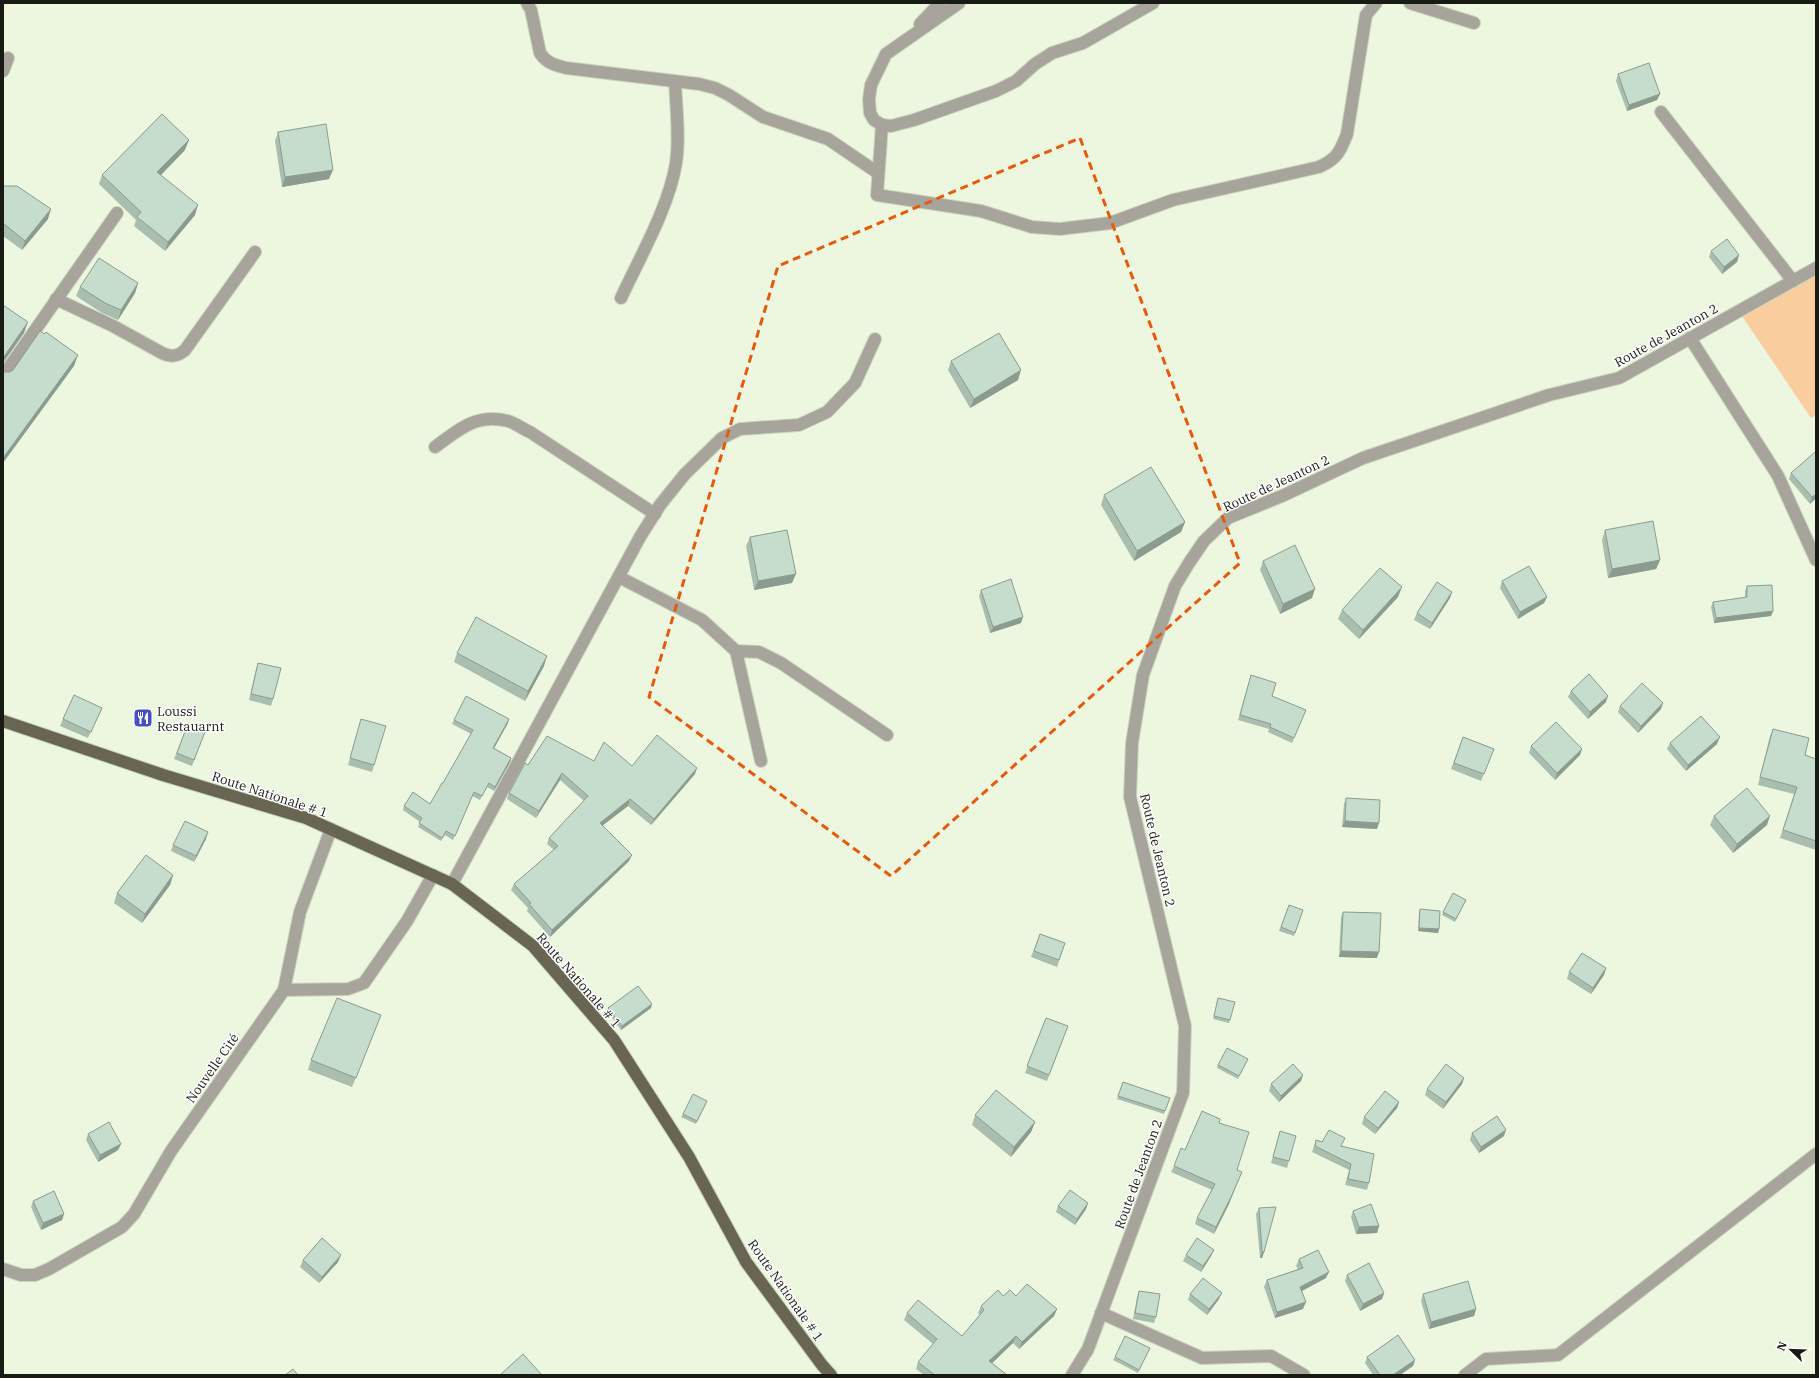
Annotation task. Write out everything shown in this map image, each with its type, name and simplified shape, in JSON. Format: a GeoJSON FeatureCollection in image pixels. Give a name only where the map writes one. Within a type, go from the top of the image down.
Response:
{"type":"FeatureCollection","features":[{"type":"Feature","properties":{"kind":"main road","name":"Route Nationale # 1"},"geometry":{"type":"LineString","coordinates":[[3,721],[163,775],[306,818],[452,884],[534,946],[614,1040],[689,1157],[746,1262],[831,1375]]}},
{"type":"Feature","properties":{"kind":"street"},"geometry":{"type":"LineString","coordinates":[[527,3],[531,10],[540,53],[543,59],[550,64],[566,68],[699,84],[714,88],[763,117],[828,139],[878,173]]}},
{"type":"Feature","properties":{"kind":"street"},"geometry":{"type":"LineString","coordinates":[[899,45],[940,3]]}},
{"type":"Feature","properties":{"kind":"street"},"geometry":{"type":"LineString","coordinates":[[959,3],[886,54],[871,85],[869,99],[870,113],[874,120],[882,125],[891,126],[914,120],[996,91],[1016,81],[1035,64],[1052,53],[1083,43],[1153,3]]}},
{"type":"Feature","properties":{"kind":"street"},"geometry":{"type":"LineString","coordinates":[[882,125],[877,195],[981,211],[1032,227],[1060,229],[1110,223],[1173,200],[1319,167],[1332,161],[1340,151],[1347,134],[1366,15],[1376,3]]}},
{"type":"Feature","properties":{"kind":"street"},"geometry":{"type":"LineString","coordinates":[[1410,3],[1474,23]]}},
{"type":"Feature","properties":{"kind":"street"},"geometry":{"type":"LineString","coordinates":[[3,71],[8,58]]}},
{"type":"Feature","properties":{"kind":"street"},"geometry":{"type":"LineString","coordinates":[[621,298],[664,204],[676,162],[677,116],[675,81]]}},
{"type":"Feature","properties":{"kind":"street"},"geometry":{"type":"LineString","coordinates":[[1661,112],[1793,281]]}},
{"type":"Feature","properties":{"kind":"street"},"geometry":{"type":"LineString","coordinates":[[3,376],[117,213]]}},
{"type":"Feature","properties":{"kind":"street"},"geometry":{"type":"LineString","coordinates":[[56,299],[113,326],[162,353],[175,356],[185,350],[255,252]]}},
{"type":"Feature","properties":{"kind":"street","name":"Route de Jeanton 2"},"geometry":{"type":"LineString","coordinates":[[1072,1375],[1088,1348],[1183,1093],[1185,1026],[1130,797],[1132,743],[1143,675],[1175,586],[1189,563],[1204,541],[1228,518],[1282,496],[1363,458],[1549,395],[1619,378],[1816,268]]}},
{"type":"Feature","properties":{"kind":"street"},"geometry":{"type":"LineString","coordinates":[[1690,338],[1778,476],[1816,560]]}},
{"type":"Feature","properties":{"kind":"street"},"geometry":{"type":"LineString","coordinates":[[452,884],[640,537],[685,474],[722,438],[740,430],[799,425],[827,412],[855,383],[874,339]]}},
{"type":"Feature","properties":{"kind":"street"},"geometry":{"type":"LineString","coordinates":[[435,447],[466,424],[490,419],[509,421],[530,432],[655,514]]}},
{"type":"Feature","properties":{"kind":"street"},"geometry":{"type":"LineString","coordinates":[[619,577],[702,620],[736,651],[761,761]]}},
{"type":"Feature","properties":{"kind":"street"},"geometry":{"type":"LineString","coordinates":[[736,651],[759,652],[781,663],[887,735]]}},
{"type":"Feature","properties":{"kind":"street"},"geometry":{"type":"LineString","coordinates":[[331,829],[300,912],[284,990],[348,990],[364,983],[407,921],[433,875]]}},
{"type":"Feature","properties":{"kind":"street","name":"Nouvelle Cité"},"geometry":{"type":"LineString","coordinates":[[3,1269],[21,1275],[36,1274],[49,1270],[122,1227],[134,1214],[171,1151],[284,990]]}},
{"type":"Feature","properties":{"kind":"street"},"geometry":{"type":"LineString","coordinates":[[1465,1375],[1486,1359],[1558,1355],[1816,1154]]}},
{"type":"Feature","properties":{"kind":"street"},"geometry":{"type":"LineString","coordinates":[[1101,1313],[1202,1358],[1271,1356],[1304,1375]]}},
{"type":"Feature","properties":{"kind":"highlighted area"},"geometry":{"type":"Polygon","coordinates":[[[1080,138],[1240,563],[891,876],[649,697],[778,266],[1080,138]]]}},
{"type":"Feature","properties":{"kind":"shaded area"},"geometry":{"type":"Polygon","coordinates":[[[1814,272],[1816,275],[1816,415],[1811,418],[1742,316],[1814,272]]]}},
{"type":"Feature","properties":{"kind":"building"},"geometry":{"type":"Polygon","coordinates":[[[1649,63],[1660,94],[1629,105],[1618,74],[1649,63]]]}},
{"type":"Feature","properties":{"kind":"building"},"geometry":{"type":"Polygon","coordinates":[[[162,114],[189,140],[157,172],[198,205],[168,242],[137,217],[141,212],[102,175],[162,114]]]}},
{"type":"Feature","properties":{"kind":"building"},"geometry":{"type":"Polygon","coordinates":[[[326,124],[333,170],[285,177],[278,132],[326,124]]]}},
{"type":"Feature","properties":{"kind":"building"},"geometry":{"type":"Polygon","coordinates":[[[3,186],[17,186],[51,209],[25,241],[3,223],[3,186]]]}},
{"type":"Feature","properties":{"kind":"building"},"geometry":{"type":"Polygon","coordinates":[[[1727,239],[1739,255],[1724,267],[1711,251],[1727,239]]]}},
{"type":"Feature","properties":{"kind":"building"},"geometry":{"type":"Polygon","coordinates":[[[99,258],[138,283],[121,310],[105,303],[80,287],[99,258]]]}},
{"type":"Feature","properties":{"kind":"building"},"geometry":{"type":"Polygon","coordinates":[[[3,305],[28,322],[3,358],[3,305]]]}},
{"type":"Feature","properties":{"kind":"building"},"geometry":{"type":"Polygon","coordinates":[[[40,331],[44,334],[46,332],[78,355],[3,458],[3,372],[10,372],[13,370],[40,331]]]}},
{"type":"Feature","properties":{"kind":"building"},"geometry":{"type":"Polygon","coordinates":[[[999,333],[1021,370],[974,399],[951,361],[999,333]]]}},
{"type":"Feature","properties":{"kind":"building"},"geometry":{"type":"Polygon","coordinates":[[[1815,452],[1816,494],[1812,497],[1791,473],[1815,452]]]}},
{"type":"Feature","properties":{"kind":"building"},"geometry":{"type":"Polygon","coordinates":[[[1151,467],[1185,522],[1137,551],[1104,495],[1151,467]]]}},
{"type":"Feature","properties":{"kind":"building"},"geometry":{"type":"Polygon","coordinates":[[[1653,521],[1660,560],[1612,569],[1605,530],[1653,521]]]}},
{"type":"Feature","properties":{"kind":"building"},"geometry":{"type":"Polygon","coordinates":[[[787,530],[796,574],[758,581],[750,537],[787,530]]]}},
{"type":"Feature","properties":{"kind":"building"},"geometry":{"type":"Polygon","coordinates":[[[1295,545],[1315,589],[1283,604],[1263,561],[1295,545]]]}},
{"type":"Feature","properties":{"kind":"building"},"geometry":{"type":"Polygon","coordinates":[[[1529,566],[1547,597],[1520,612],[1502,581],[1529,566]]]}},
{"type":"Feature","properties":{"kind":"building"},"geometry":{"type":"Polygon","coordinates":[[[1380,568],[1402,587],[1363,630],[1342,610],[1380,568]]]}},
{"type":"Feature","properties":{"kind":"building"},"geometry":{"type":"Polygon","coordinates":[[[1011,579],[1023,617],[993,627],[981,590],[1011,579]]]}},
{"type":"Feature","properties":{"kind":"building"},"geometry":{"type":"Polygon","coordinates":[[[1437,582],[1452,592],[1432,623],[1417,613],[1437,582]]]}},
{"type":"Feature","properties":{"kind":"building"},"geometry":{"type":"Polygon","coordinates":[[[1772,585],[1773,611],[1716,618],[1713,602],[1747,597],[1747,586],[1772,585]]]}},
{"type":"Feature","properties":{"kind":"building"},"geometry":{"type":"Polygon","coordinates":[[[476,617],[547,656],[528,691],[457,653],[476,617]]]}},
{"type":"Feature","properties":{"kind":"building"},"geometry":{"type":"Polygon","coordinates":[[[258,663],[281,668],[273,699],[251,694],[258,663]]]}},
{"type":"Feature","properties":{"kind":"building"},"geometry":{"type":"Polygon","coordinates":[[[1589,674],[1608,696],[1590,712],[1571,691],[1589,674]]]}},
{"type":"Feature","properties":{"kind":"building"},"geometry":{"type":"Polygon","coordinates":[[[1251,675],[1276,683],[1272,696],[1306,710],[1294,738],[1270,727],[1271,724],[1240,715],[1251,675]]]}},
{"type":"Feature","properties":{"kind":"building"},"geometry":{"type":"Polygon","coordinates":[[[1642,683],[1663,703],[1641,726],[1620,706],[1642,683]]]}},
{"type":"Feature","properties":{"kind":"building"},"geometry":{"type":"Polygon","coordinates":[[[74,695],[102,708],[91,732],[63,719],[74,695]]]}},
{"type":"Feature","properties":{"kind":"building"},"geometry":{"type":"Polygon","coordinates":[[[466,696],[509,719],[493,748],[511,758],[495,787],[489,783],[482,796],[474,792],[455,836],[446,831],[442,838],[419,823],[422,818],[404,806],[413,792],[430,804],[473,730],[454,720],[466,696]]]}},
{"type":"Feature","properties":{"kind":"building"},"geometry":{"type":"Polygon","coordinates":[[[1701,716],[1720,737],[1688,765],[1670,743],[1701,716]]]}},
{"type":"Feature","properties":{"kind":"building"},"geometry":{"type":"Polygon","coordinates":[[[361,719],[386,726],[374,765],[350,758],[361,719]]]}},
{"type":"Feature","properties":{"kind":"building"},"geometry":{"type":"Polygon","coordinates":[[[1556,722],[1582,749],[1557,773],[1531,746],[1556,722]]]}},
{"type":"Feature","properties":{"kind":"building"},"geometry":{"type":"Polygon","coordinates":[[[187,726],[205,732],[194,760],[177,753],[187,726]]]}},
{"type":"Feature","properties":{"kind":"building"},"geometry":{"type":"Polygon","coordinates":[[[1773,729],[1809,738],[1805,755],[1816,759],[1816,841],[1783,830],[1797,787],[1760,777],[1773,729]]]}},
{"type":"Feature","properties":{"kind":"building"},"geometry":{"type":"Polygon","coordinates":[[[657,735],[697,768],[654,819],[630,799],[600,823],[632,855],[552,930],[514,884],[558,846],[549,838],[588,796],[562,773],[539,811],[509,793],[525,763],[528,765],[547,736],[594,761],[604,742],[632,766],[657,735]]]}},
{"type":"Feature","properties":{"kind":"building"},"geometry":{"type":"Polygon","coordinates":[[[1463,737],[1494,749],[1484,774],[1454,763],[1463,737]]]}},
{"type":"Feature","properties":{"kind":"building"},"geometry":{"type":"Polygon","coordinates":[[[1747,788],[1770,816],[1737,844],[1714,816],[1747,788]]]}},
{"type":"Feature","properties":{"kind":"building"},"geometry":{"type":"Polygon","coordinates":[[[1346,798],[1380,800],[1379,823],[1345,821],[1346,798]]]}},
{"type":"Feature","properties":{"kind":"building"},"geometry":{"type":"Polygon","coordinates":[[[185,821],[208,832],[196,856],[173,845],[185,821]]]}},
{"type":"Feature","properties":{"kind":"building"},"geometry":{"type":"Polygon","coordinates":[[[146,855],[173,875],[145,914],[117,893],[146,855]]]}},
{"type":"Feature","properties":{"kind":"building"},"geometry":{"type":"Polygon","coordinates":[[[1453,893],[1466,900],[1456,919],[1443,912],[1453,893]]]}},
{"type":"Feature","properties":{"kind":"building"},"geometry":{"type":"Polygon","coordinates":[[[1289,905],[1303,910],[1295,933],[1281,927],[1289,905]]]}},
{"type":"Feature","properties":{"kind":"building"},"geometry":{"type":"Polygon","coordinates":[[[1420,909],[1440,911],[1439,929],[1419,928],[1420,909]]]}},
{"type":"Feature","properties":{"kind":"building"},"geometry":{"type":"Polygon","coordinates":[[[1343,912],[1381,913],[1379,952],[1341,951],[1343,912]]]}},
{"type":"Feature","properties":{"kind":"building"},"geometry":{"type":"Polygon","coordinates":[[[1040,934],[1065,943],[1059,960],[1034,951],[1040,934]]]}},
{"type":"Feature","properties":{"kind":"building"},"geometry":{"type":"Polygon","coordinates":[[[1582,953],[1606,968],[1593,988],[1569,972],[1582,953]]]}},
{"type":"Feature","properties":{"kind":"building"},"geometry":{"type":"Polygon","coordinates":[[[638,986],[652,1004],[622,1026],[608,1008],[638,986]]]}},
{"type":"Feature","properties":{"kind":"building"},"geometry":{"type":"Polygon","coordinates":[[[337,998],[381,1015],[356,1078],[311,1060],[337,998]]]}},
{"type":"Feature","properties":{"kind":"building"},"geometry":{"type":"Polygon","coordinates":[[[1218,998],[1235,1002],[1230,1020],[1214,1016],[1218,998]]]}},
{"type":"Feature","properties":{"kind":"building"},"geometry":{"type":"Polygon","coordinates":[[[1046,1018],[1068,1026],[1049,1075],[1027,1066],[1046,1018]]]}},
{"type":"Feature","properties":{"kind":"building"},"geometry":{"type":"Polygon","coordinates":[[[1227,1048],[1248,1059],[1239,1076],[1218,1065],[1227,1048]]]}},
{"type":"Feature","properties":{"kind":"building"},"geometry":{"type":"Polygon","coordinates":[[[1293,1064],[1303,1075],[1281,1096],[1271,1084],[1293,1064]]]}},
{"type":"Feature","properties":{"kind":"building"},"geometry":{"type":"Polygon","coordinates":[[[1446,1064],[1464,1078],[1446,1102],[1427,1089],[1446,1064]]]}},
{"type":"Feature","properties":{"kind":"building"},"geometry":{"type":"Polygon","coordinates":[[[1123,1082],[1170,1098],[1165,1111],[1118,1096],[1123,1082]]]}},
{"type":"Feature","properties":{"kind":"building"},"geometry":{"type":"Polygon","coordinates":[[[996,1090],[1035,1122],[1014,1147],[975,1115],[996,1090]]]}},
{"type":"Feature","properties":{"kind":"building"},"geometry":{"type":"Polygon","coordinates":[[[1385,1091],[1399,1102],[1378,1128],[1364,1117],[1385,1091]]]}},
{"type":"Feature","properties":{"kind":"building"},"geometry":{"type":"Polygon","coordinates":[[[693,1094],[707,1101],[697,1121],[683,1114],[693,1094]]]}},
{"type":"Feature","properties":{"kind":"building"},"geometry":{"type":"Polygon","coordinates":[[[1202,1111],[1220,1119],[1219,1123],[1249,1132],[1237,1170],[1242,1172],[1216,1227],[1197,1218],[1215,1184],[1174,1166],[1181,1148],[1185,1150],[1202,1111]]]}},
{"type":"Feature","properties":{"kind":"building"},"geometry":{"type":"Polygon","coordinates":[[[1497,1116],[1506,1130],[1481,1147],[1472,1133],[1497,1116]]]}},
{"type":"Feature","properties":{"kind":"building"},"geometry":{"type":"Polygon","coordinates":[[[109,1122],[121,1144],[100,1155],[88,1134],[109,1122]]]}},
{"type":"Feature","properties":{"kind":"building"},"geometry":{"type":"Polygon","coordinates":[[[1329,1130],[1345,1138],[1341,1146],[1374,1154],[1369,1183],[1348,1179],[1351,1164],[1315,1146],[1316,1140],[1322,1142],[1329,1130]]]}},
{"type":"Feature","properties":{"kind":"building"},"geometry":{"type":"Polygon","coordinates":[[[1280,1131],[1296,1136],[1289,1161],[1273,1157],[1280,1131]]]}},
{"type":"Feature","properties":{"kind":"building"},"geometry":{"type":"Polygon","coordinates":[[[1070,1190],[1088,1203],[1077,1219],[1058,1206],[1070,1190]]]}},
{"type":"Feature","properties":{"kind":"building"},"geometry":{"type":"Polygon","coordinates":[[[54,1191],[64,1214],[43,1223],[33,1201],[54,1191]]]}},
{"type":"Feature","properties":{"kind":"building"},"geometry":{"type":"Polygon","coordinates":[[[1371,1204],[1379,1226],[1359,1227],[1353,1211],[1371,1204]]]}},
{"type":"Feature","properties":{"kind":"building"},"geometry":{"type":"Polygon","coordinates":[[[1276,1207],[1264,1252],[1262,1252],[1259,1208],[1276,1207]]]}},
{"type":"Feature","properties":{"kind":"building"},"geometry":{"type":"Polygon","coordinates":[[[322,1238],[341,1255],[322,1277],[303,1260],[322,1238]]]}},
{"type":"Feature","properties":{"kind":"building"},"geometry":{"type":"Polygon","coordinates":[[[1197,1238],[1214,1250],[1203,1266],[1186,1255],[1197,1238]]]}},
{"type":"Feature","properties":{"kind":"building"},"geometry":{"type":"Polygon","coordinates":[[[1318,1250],[1329,1272],[1300,1287],[1306,1302],[1277,1312],[1267,1280],[1303,1268],[1299,1259],[1318,1250]]]}},
{"type":"Feature","properties":{"kind":"building"},"geometry":{"type":"Polygon","coordinates":[[[1369,1263],[1384,1293],[1363,1304],[1347,1275],[1369,1263]]]}},
{"type":"Feature","properties":{"kind":"building"},"geometry":{"type":"Polygon","coordinates":[[[1203,1278],[1222,1293],[1209,1309],[1190,1294],[1203,1278]]]}},
{"type":"Feature","properties":{"kind":"building"},"geometry":{"type":"Polygon","coordinates":[[[1468,1281],[1476,1309],[1431,1322],[1423,1294],[1468,1281]]]}},
{"type":"Feature","properties":{"kind":"building"},"geometry":{"type":"Polygon","coordinates":[[[1027,1284],[1057,1309],[1022,1342],[1016,1336],[989,1361],[1007,1375],[935,1375],[918,1362],[937,1339],[907,1313],[918,1300],[962,1336],[984,1310],[981,1306],[998,1290],[1003,1296],[1010,1290],[1016,1296],[1027,1284]]]}},
{"type":"Feature","properties":{"kind":"building"},"geometry":{"type":"Polygon","coordinates":[[[1139,1291],[1160,1294],[1156,1317],[1135,1313],[1139,1291]]]}},
{"type":"Feature","properties":{"kind":"building"},"geometry":{"type":"Polygon","coordinates":[[[1398,1335],[1415,1360],[1393,1375],[1380,1375],[1367,1357],[1398,1335]]]}},
{"type":"Feature","properties":{"kind":"building"},"geometry":{"type":"Polygon","coordinates":[[[1125,1336],[1150,1348],[1139,1370],[1115,1357],[1125,1336]]]}},
{"type":"Feature","properties":{"kind":"building"},"geometry":{"type":"Polygon","coordinates":[[[523,1354],[541,1374],[540,1375],[500,1375],[523,1354]]]}},
{"type":"Feature","properties":{"kind":"building"},"geometry":{"type":"Polygon","coordinates":[[[293,1369],[298,1375],[285,1375],[293,1369]]]}},
{"type":"Feature","properties":{"kind":"place","name":"Loussi Restauarnt"},"geometry":{"type":"Point","coordinates":[143,718]}}]}
